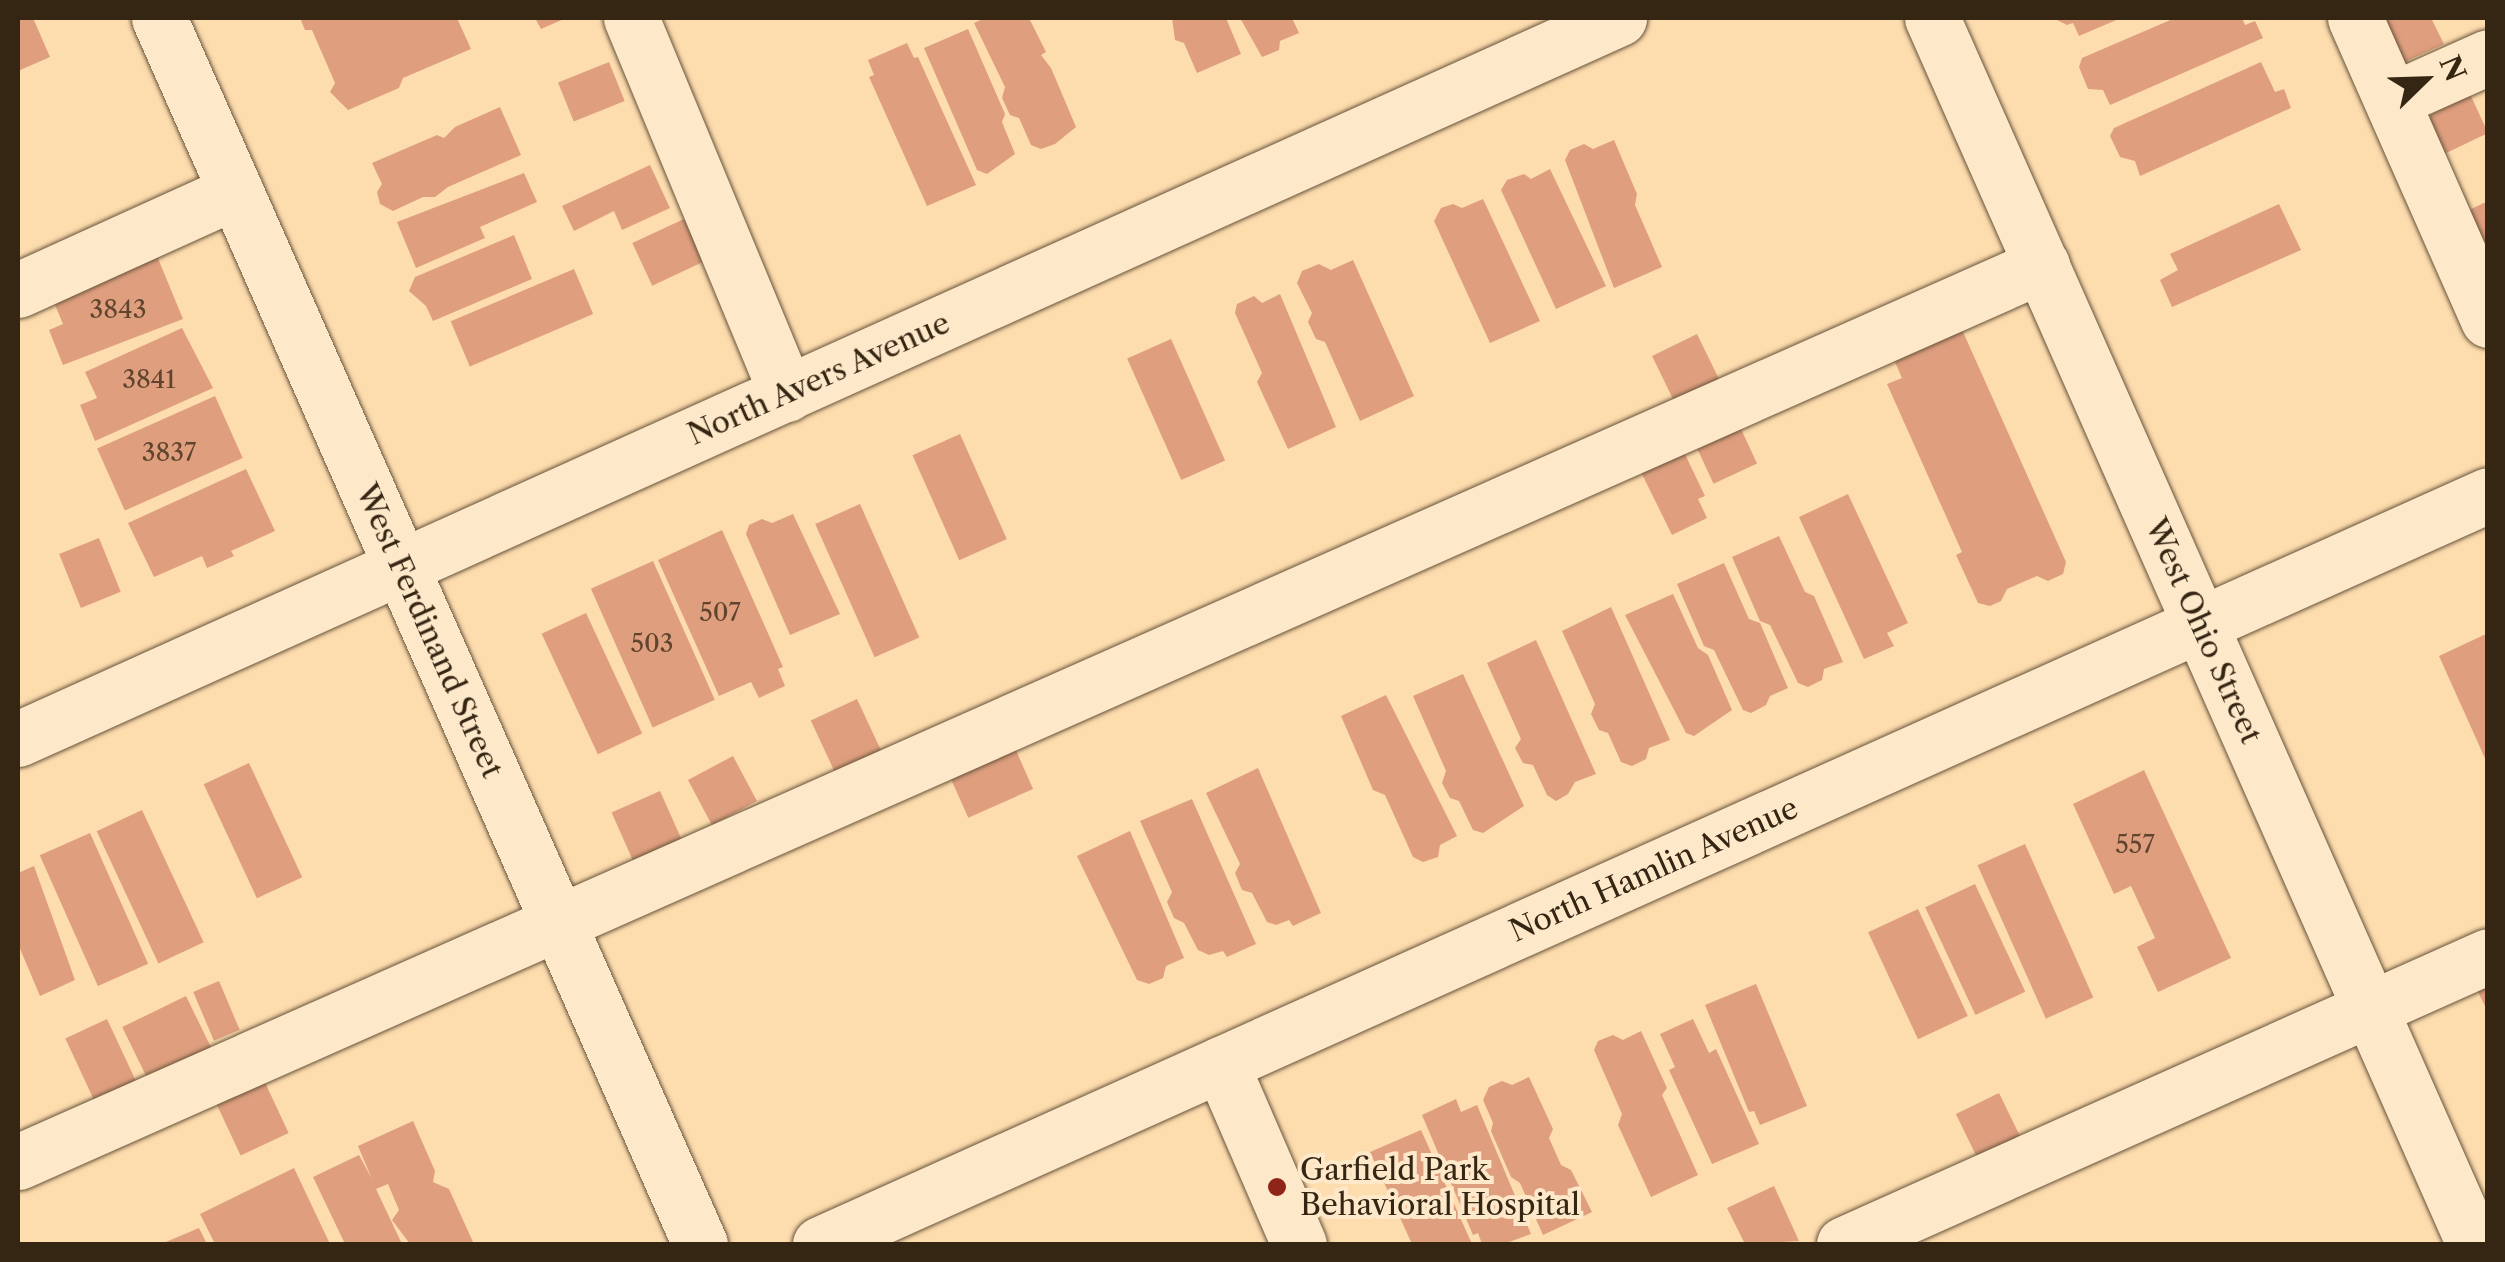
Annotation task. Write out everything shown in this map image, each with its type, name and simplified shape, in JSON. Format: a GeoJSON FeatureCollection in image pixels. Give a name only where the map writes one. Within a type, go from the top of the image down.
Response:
{"type":"FeatureCollection","features":[{"type":"Feature","properties":{"kind":"street","name":"West Ferdinand Street"},"geometry":{"type":"LineString","coordinates":[[159,18],[700,1244]]}},
{"type":"Feature","properties":{"kind":"street"},"geometry":{"type":"LineString","coordinates":[[631,18],[787,394]]}},
{"type":"Feature","properties":{"kind":"street","name":"North Avers Avenue"},"geometry":{"type":"LineString","coordinates":[[18,739],[1618,18]]}},
{"type":"Feature","properties":{"kind":"street","name":"West Ohio Street"},"geometry":{"type":"LineString","coordinates":[[1932,18],[2474,1244]]}},
{"type":"Feature","properties":{"kind":"street"},"geometry":{"type":"LineString","coordinates":[[2355,18],[2488,320]]}},
{"type":"Feature","properties":{"kind":"street"},"geometry":{"type":"LineString","coordinates":[[2392,100],[2488,57]]}},
{"type":"Feature","properties":{"kind":"street"},"geometry":{"type":"LineString","coordinates":[[18,290],[236,191]]}},
{"type":"Feature","properties":{"kind":"street"},"geometry":{"type":"LineString","coordinates":[[18,1162],[2042,265]]}},
{"type":"Feature","properties":{"kind":"street","name":"North Hamlin Avenue"},"geometry":{"type":"LineString","coordinates":[[820,1244],[2488,495]]}},
{"type":"Feature","properties":{"kind":"street"},"geometry":{"type":"LineString","coordinates":[[1844,1244],[2488,956]]}},
{"type":"Feature","properties":{"kind":"street"},"geometry":{"type":"LineString","coordinates":[[1221,1064],[1298,1244]]}},
{"type":"Feature","properties":{"kind":"building"},"geometry":{"type":"Polygon","coordinates":[[[18,18],[33,18],[50,57],[18,71],[18,18]]]}},
{"type":"Feature","properties":{"kind":"building"},"geometry":{"type":"Polygon","coordinates":[[[300,18],[457,18],[471,49],[403,78],[399,88],[348,110],[330,92],[335,83],[312,30],[305,30],[300,18]]]}},
{"type":"Feature","properties":{"kind":"building"},"geometry":{"type":"Polygon","coordinates":[[[535,18],[566,18],[541,29],[535,18]]]}},
{"type":"Feature","properties":{"kind":"building"},"geometry":{"type":"Polygon","coordinates":[[[985,18],[1029,18],[1046,52],[1041,55],[1051,68],[1076,127],[1055,144],[1041,149],[1031,145],[1019,118],[1010,115],[1002,98],[1005,87],[974,23],[985,18]]]}},
{"type":"Feature","properties":{"kind":"building"},"geometry":{"type":"Polygon","coordinates":[[[1172,18],[1226,18],[1241,54],[1197,73],[1184,43],[1175,40],[1172,18]]]}},
{"type":"Feature","properties":{"kind":"building"},"geometry":{"type":"Polygon","coordinates":[[[1240,18],[1292,18],[1299,33],[1280,41],[1279,50],[1262,57],[1240,18]]]}},
{"type":"Feature","properties":{"kind":"building"},"geometry":{"type":"Polygon","coordinates":[[[2053,18],[2121,18],[2079,36],[2073,23],[2067,25],[2053,18]]]}},
{"type":"Feature","properties":{"kind":"building"},"geometry":{"type":"Polygon","coordinates":[[[2175,18],[2242,18],[2245,25],[2255,21],[2263,38],[2110,105],[2103,90],[2088,89],[2079,67],[2082,58],[2175,18]]]}},
{"type":"Feature","properties":{"kind":"building"},"geometry":{"type":"Polygon","coordinates":[[[2383,18],[2431,18],[2444,44],[2402,63],[2383,18]]]}},
{"type":"Feature","properties":{"kind":"building"},"geometry":{"type":"Polygon","coordinates":[[[968,29],[1005,114],[1002,122],[1015,154],[987,174],[977,170],[924,48],[968,29]]]}},
{"type":"Feature","properties":{"kind":"building"},"geometry":{"type":"Polygon","coordinates":[[[907,43],[914,58],[918,57],[976,185],[927,206],[869,77],[874,75],[868,60],[907,43]]]}},
{"type":"Feature","properties":{"kind":"building"},"geometry":{"type":"Polygon","coordinates":[[[609,62],[625,101],[574,122],[558,83],[609,62]]]}},
{"type":"Feature","properties":{"kind":"building"},"geometry":{"type":"Polygon","coordinates":[[[2261,62],[2275,92],[2284,89],[2291,108],[2140,176],[2135,161],[2120,157],[2110,136],[2114,128],[2261,62]]]}},
{"type":"Feature","properties":{"kind":"building"},"geometry":{"type":"Polygon","coordinates":[[[2470,94],[2488,133],[2438,157],[2424,129],[2432,114],[2470,94]]]}},
{"type":"Feature","properties":{"kind":"building"},"geometry":{"type":"Polygon","coordinates":[[[500,107],[521,155],[448,187],[435,197],[423,197],[393,211],[380,204],[377,192],[382,184],[372,163],[437,135],[444,138],[455,127],[500,107]]]}},
{"type":"Feature","properties":{"kind":"building"},"geometry":{"type":"Polygon","coordinates":[[[1614,140],[1637,194],[1635,205],[1662,267],[1614,288],[1565,160],[1570,150],[1584,144],[1593,149],[1614,140]]]}},
{"type":"Feature","properties":{"kind":"building"},"geometry":{"type":"Polygon","coordinates":[[[650,165],[670,208],[622,230],[614,211],[574,231],[562,206],[650,165]]]}},
{"type":"Feature","properties":{"kind":"building"},"geometry":{"type":"Polygon","coordinates":[[[1550,169],[1606,286],[1556,309],[1501,190],[1507,180],[1524,174],[1531,179],[1550,169]]]}},
{"type":"Feature","properties":{"kind":"building"},"geometry":{"type":"Polygon","coordinates":[[[524,173],[537,202],[480,227],[485,238],[416,268],[397,222],[524,173]]]}},
{"type":"Feature","properties":{"kind":"building"},"geometry":{"type":"Polygon","coordinates":[[[1483,199],[1540,321],[1490,343],[1434,221],[1441,208],[1453,204],[1462,208],[1483,199]]]}},
{"type":"Feature","properties":{"kind":"building"},"geometry":{"type":"Polygon","coordinates":[[[2488,201],[2488,256],[2467,211],[2488,201]]]}},
{"type":"Feature","properties":{"kind":"building"},"geometry":{"type":"Polygon","coordinates":[[[2279,204],[2301,250],[2172,307],[2160,280],[2178,270],[2170,254],[2279,204]]]}},
{"type":"Feature","properties":{"kind":"building"},"geometry":{"type":"Polygon","coordinates":[[[684,219],[704,262],[652,286],[632,243],[684,219]]]}},
{"type":"Feature","properties":{"kind":"building"},"geometry":{"type":"Polygon","coordinates":[[[514,235],[532,279],[433,321],[426,306],[409,291],[415,277],[514,235]]]}},
{"type":"Feature","properties":{"kind":"building"},"geometry":{"type":"Polygon","coordinates":[[[157,256],[183,319],[63,365],[49,330],[63,324],[53,300],[157,256]]]}},
{"type":"Feature","properties":{"kind":"building"},"geometry":{"type":"Polygon","coordinates":[[[1353,260],[1414,396],[1360,421],[1325,342],[1316,339],[1308,322],[1312,313],[1297,283],[1302,271],[1319,264],[1331,270],[1353,260]]]}},
{"type":"Feature","properties":{"kind":"building"},"geometry":{"type":"Polygon","coordinates":[[[574,269],[593,314],[470,366],[451,321],[574,269]]]}},
{"type":"Feature","properties":{"kind":"building"},"geometry":{"type":"Polygon","coordinates":[[[1280,294],[1336,427],[1288,449],[1257,382],[1262,373],[1235,313],[1237,304],[1254,296],[1262,303],[1280,294]]]}},
{"type":"Feature","properties":{"kind":"building"},"geometry":{"type":"Polygon","coordinates":[[[1959,323],[2066,562],[2063,574],[2048,581],[2037,576],[2007,589],[2001,601],[1990,606],[1978,603],[1956,555],[1962,552],[1887,384],[1902,378],[1891,353],[1959,323]]]}},
{"type":"Feature","properties":{"kind":"building"},"geometry":{"type":"Polygon","coordinates":[[[182,328],[213,388],[95,441],[80,405],[97,398],[85,372],[182,328]]]}},
{"type":"Feature","properties":{"kind":"building"},"geometry":{"type":"Polygon","coordinates":[[[1697,334],[1720,381],[1675,403],[1652,356],[1697,334]]]}},
{"type":"Feature","properties":{"kind":"building"},"geometry":{"type":"Polygon","coordinates":[[[1171,339],[1225,461],[1181,480],[1127,359],[1171,339]]]}},
{"type":"Feature","properties":{"kind":"building"},"geometry":{"type":"Polygon","coordinates":[[[215,396],[243,458],[125,511],[97,448],[215,396]]]}},
{"type":"Feature","properties":{"kind":"building"},"geometry":{"type":"Polygon","coordinates":[[[1741,429],[1757,463],[1714,484],[1697,449],[1741,429]]]}},
{"type":"Feature","properties":{"kind":"building"},"geometry":{"type":"Polygon","coordinates":[[[960,434],[1007,539],[959,560],[912,455],[960,434]]]}},
{"type":"Feature","properties":{"kind":"building"},"geometry":{"type":"Polygon","coordinates":[[[1684,452],[1705,496],[1698,499],[1707,518],[1672,535],[1641,472],[1684,452]]]}},
{"type":"Feature","properties":{"kind":"building"},"geometry":{"type":"Polygon","coordinates":[[[246,469],[275,531],[231,551],[234,556],[207,568],[202,556],[154,577],[128,523],[246,469]]]}},
{"type":"Feature","properties":{"kind":"building"},"geometry":{"type":"Polygon","coordinates":[[[1848,494],[1908,623],[1887,633],[1894,646],[1864,659],[1799,517],[1848,494]]]}},
{"type":"Feature","properties":{"kind":"building"},"geometry":{"type":"Polygon","coordinates":[[[860,504],[919,637],[875,657],[815,524],[860,504]]]}},
{"type":"Feature","properties":{"kind":"building"},"geometry":{"type":"Polygon","coordinates":[[[793,514],[840,614],[790,635],[746,534],[749,525],[762,519],[772,523],[793,514]]]}},
{"type":"Feature","properties":{"kind":"building"},"geometry":{"type":"Polygon","coordinates":[[[722,530],[783,667],[778,669],[785,686],[759,698],[751,682],[719,696],[658,560],[722,530]]]}},
{"type":"Feature","properties":{"kind":"building"},"geometry":{"type":"Polygon","coordinates":[[[1779,536],[1805,592],[1814,596],[1843,662],[1824,669],[1822,680],[1808,687],[1798,683],[1770,625],[1760,621],[1732,557],[1779,536]]]}},
{"type":"Feature","properties":{"kind":"building"},"geometry":{"type":"Polygon","coordinates":[[[99,538],[121,592],[81,608],[59,554],[99,538]]]}},
{"type":"Feature","properties":{"kind":"building"},"geometry":{"type":"Polygon","coordinates":[[[653,561],[715,700],[653,728],[591,589],[653,561]]]}},
{"type":"Feature","properties":{"kind":"building"},"geometry":{"type":"Polygon","coordinates":[[[1724,563],[1749,619],[1760,623],[1788,688],[1770,696],[1766,705],[1751,713],[1743,710],[1714,650],[1704,646],[1677,584],[1724,563]]]}},
{"type":"Feature","properties":{"kind":"building"},"geometry":{"type":"Polygon","coordinates":[[[1673,594],[1698,648],[1708,655],[1732,710],[1694,736],[1686,733],[1625,615],[1673,594]]]}},
{"type":"Feature","properties":{"kind":"building"},"geometry":{"type":"Polygon","coordinates":[[[1611,607],[1670,740],[1649,748],[1646,759],[1632,766],[1621,762],[1608,733],[1599,730],[1591,714],[1595,704],[1562,631],[1611,607]]]}},
{"type":"Feature","properties":{"kind":"building"},"geometry":{"type":"Polygon","coordinates":[[[586,613],[642,734],[598,754],[542,634],[586,613]]]}},
{"type":"Feature","properties":{"kind":"building"},"geometry":{"type":"Polygon","coordinates":[[[2486,634],[2488,638],[2488,765],[2439,656],[2486,634]]]}},
{"type":"Feature","properties":{"kind":"building"},"geometry":{"type":"Polygon","coordinates":[[[1536,640],[1596,774],[1575,782],[1568,794],[1556,801],[1547,795],[1533,765],[1523,763],[1515,748],[1521,739],[1487,663],[1536,640]]]}},
{"type":"Feature","properties":{"kind":"building"},"geometry":{"type":"Polygon","coordinates":[[[1463,674],[1524,806],[1483,833],[1473,830],[1459,801],[1450,798],[1442,783],[1446,771],[1413,696],[1463,674]]]}},
{"type":"Feature","properties":{"kind":"building"},"geometry":{"type":"Polygon","coordinates":[[[1386,695],[1457,836],[1440,845],[1438,857],[1423,862],[1413,857],[1385,795],[1373,790],[1341,716],[1386,695]]]}},
{"type":"Feature","properties":{"kind":"building"},"geometry":{"type":"Polygon","coordinates":[[[857,699],[884,756],[837,778],[811,721],[857,699]]]}},
{"type":"Feature","properties":{"kind":"building"},"geometry":{"type":"Polygon","coordinates":[[[1014,746],[1033,789],[968,818],[949,775],[1014,746]]]}},
{"type":"Feature","properties":{"kind":"building"},"geometry":{"type":"Polygon","coordinates":[[[733,756],[757,801],[712,825],[688,780],[733,756]]]}},
{"type":"Feature","properties":{"kind":"building"},"geometry":{"type":"Polygon","coordinates":[[[249,763],[302,877],[257,898],[204,784],[249,763]]]}},
{"type":"Feature","properties":{"kind":"building"},"geometry":{"type":"Polygon","coordinates":[[[1258,768],[1321,913],[1293,926],[1289,920],[1276,925],[1267,922],[1252,893],[1242,890],[1235,873],[1240,864],[1206,793],[1258,768]]]}},
{"type":"Feature","properties":{"kind":"building"},"geometry":{"type":"Polygon","coordinates":[[[2144,770],[2231,958],[2158,992],[2137,947],[2155,938],[2131,886],[2114,894],[2073,804],[2144,770]]]}},
{"type":"Feature","properties":{"kind":"building"},"geometry":{"type":"Polygon","coordinates":[[[660,791],[684,844],[635,866],[612,813],[660,791]]]}},
{"type":"Feature","properties":{"kind":"building"},"geometry":{"type":"Polygon","coordinates":[[[1192,799],[1256,944],[1227,957],[1223,951],[1209,955],[1198,950],[1184,923],[1174,918],[1167,902],[1172,892],[1140,821],[1192,799]]]}},
{"type":"Feature","properties":{"kind":"building"},"geometry":{"type":"Polygon","coordinates":[[[142,810],[204,942],[158,963],[97,831],[142,810]]]}},
{"type":"Feature","properties":{"kind":"building"},"geometry":{"type":"Polygon","coordinates":[[[1130,831],[1184,958],[1166,966],[1163,978],[1149,984],[1137,980],[1077,856],[1130,831]]]}},
{"type":"Feature","properties":{"kind":"building"},"geometry":{"type":"Polygon","coordinates":[[[90,833],[148,964],[98,986],[40,855],[90,833]]]}},
{"type":"Feature","properties":{"kind":"building"},"geometry":{"type":"Polygon","coordinates":[[[2025,844],[2093,997],[2046,1019],[1977,865],[2025,844]]]}},
{"type":"Feature","properties":{"kind":"building"},"geometry":{"type":"Polygon","coordinates":[[[34,866],[75,980],[40,996],[18,944],[18,873],[34,866]]]}},
{"type":"Feature","properties":{"kind":"building"},"geometry":{"type":"Polygon","coordinates":[[[1975,884],[2025,992],[1975,1015],[1925,907],[1975,884]]]}},
{"type":"Feature","properties":{"kind":"building"},"geometry":{"type":"Polygon","coordinates":[[[1918,909],[1968,1016],[1918,1039],[1868,932],[1918,909]]]}},
{"type":"Feature","properties":{"kind":"building"},"geometry":{"type":"Polygon","coordinates":[[[219,981],[240,1030],[214,1041],[193,992],[219,981]]]}},
{"type":"Feature","properties":{"kind":"building"},"geometry":{"type":"Polygon","coordinates":[[[1756,984],[1807,1106],[1760,1125],[1754,1111],[1749,1112],[1705,1005],[1756,984]]]}},
{"type":"Feature","properties":{"kind":"building"},"geometry":{"type":"Polygon","coordinates":[[[2488,984],[2488,1012],[2477,990],[2488,984]]]}},
{"type":"Feature","properties":{"kind":"building"},"geometry":{"type":"Polygon","coordinates":[[[186,996],[211,1047],[147,1078],[122,1027],[186,996]]]}},
{"type":"Feature","properties":{"kind":"building"},"geometry":{"type":"Polygon","coordinates":[[[107,1019],[136,1082],[94,1101],[65,1038],[107,1019]]]}},
{"type":"Feature","properties":{"kind":"building"},"geometry":{"type":"Polygon","coordinates":[[[1693,1019],[1709,1053],[1716,1049],[1759,1144],[1712,1164],[1669,1070],[1675,1067],[1660,1034],[1693,1019]]]}},
{"type":"Feature","properties":{"kind":"building"},"geometry":{"type":"Polygon","coordinates":[[[1641,1031],[1667,1088],[1662,1095],[1698,1175],[1651,1197],[1618,1125],[1622,1114],[1594,1050],[1598,1041],[1613,1035],[1623,1040],[1641,1031]]]}},
{"type":"Feature","properties":{"kind":"building"},"geometry":{"type":"Polygon","coordinates":[[[262,1076],[289,1133],[241,1155],[214,1098],[262,1076]]]}},
{"type":"Feature","properties":{"kind":"building"},"geometry":{"type":"Polygon","coordinates":[[[1529,1077],[1553,1129],[1549,1138],[1561,1165],[1571,1170],[1592,1212],[1543,1235],[1520,1183],[1511,1177],[1491,1131],[1493,1123],[1483,1100],[1489,1087],[1502,1081],[1512,1085],[1529,1077]]]}},
{"type":"Feature","properties":{"kind":"building"},"geometry":{"type":"Polygon","coordinates":[[[1999,1093],[2022,1140],[1979,1161],[1956,1114],[1999,1093]]]}},
{"type":"Feature","properties":{"kind":"building"},"geometry":{"type":"Polygon","coordinates":[[[1456,1099],[1461,1112],[1477,1105],[1531,1234],[1504,1244],[1482,1244],[1478,1233],[1473,1235],[1422,1115],[1456,1099]]]}},
{"type":"Feature","properties":{"kind":"building"},"geometry":{"type":"Polygon","coordinates":[[[413,1121],[435,1171],[433,1182],[449,1189],[473,1242],[410,1244],[392,1220],[399,1210],[388,1184],[376,1189],[402,1244],[345,1244],[313,1177],[359,1155],[372,1179],[358,1146],[413,1121]]]}},
{"type":"Feature","properties":{"kind":"building"},"geometry":{"type":"Polygon","coordinates":[[[1421,1130],[1472,1244],[1412,1244],[1370,1152],[1421,1130]]]}},
{"type":"Feature","properties":{"kind":"building"},"geometry":{"type":"Polygon","coordinates":[[[294,1168],[330,1244],[215,1244],[200,1214],[294,1168]]]}},
{"type":"Feature","properties":{"kind":"building"},"geometry":{"type":"Polygon","coordinates":[[[1774,1186],[1799,1241],[1745,1244],[1727,1208],[1774,1186]]]}},
{"type":"Feature","properties":{"kind":"building"},"geometry":{"type":"Polygon","coordinates":[[[199,1228],[207,1244],[161,1244],[199,1228]]]}},
{"type":"Feature","properties":{"kind":"place","name":"Garfield Park Behavioral Hospital"},"geometry":{"type":"Point","coordinates":[1277,1187]}}]}
